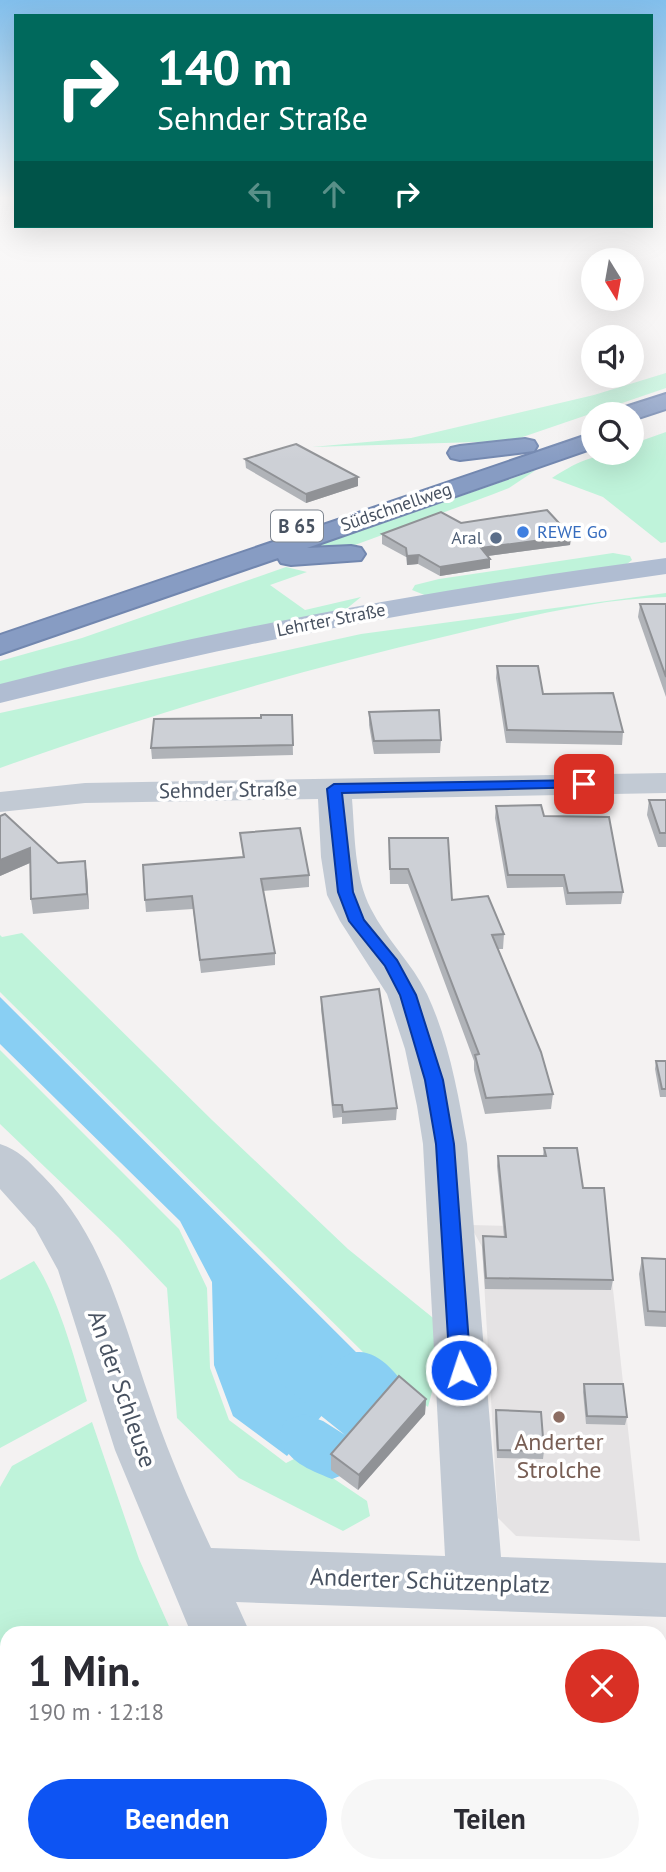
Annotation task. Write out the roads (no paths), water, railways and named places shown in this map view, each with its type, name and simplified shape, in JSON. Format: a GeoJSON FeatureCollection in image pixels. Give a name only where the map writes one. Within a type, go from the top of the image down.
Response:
{"type":"FeatureCollection","features":[{"type":"Feature","properties":{"kind":"highway"},"geometry":{"type":"LineString","coordinates":[[644,408],[666,401]]}},
{"type":"Feature","properties":{"kind":"highway"},"geometry":{"type":"LineString","coordinates":[[644,423],[666,416]]}},
{"type":"Feature","properties":{"kind":"highway","name":"Südschnellweg"},"geometry":{"type":"LineString","coordinates":[[0,645],[231,556],[534,445],[581,437]]}},
{"type":"Feature","properties":{"kind":"highway","name":"Südschnellweg"},"geometry":{"type":"LineString","coordinates":[[0,628],[231,556],[581,439]]}},
{"type":"Feature","properties":{"kind":"highway"},"geometry":{"type":"LineString","coordinates":[[460,453],[534,445]]}},
{"type":"Feature","properties":{"kind":"highway"},"geometry":{"type":"LineString","coordinates":[[497,499],[566,459],[581,445]]}},
{"type":"Feature","properties":{"kind":"highway"},"geometry":{"type":"LineString","coordinates":[[231,556],[261,528]]}},
{"type":"Feature","properties":{"kind":"highway"},"geometry":{"type":"LineString","coordinates":[[231,556],[351,554]]}},
{"type":"Feature","properties":{"kind":"main road","name":"Lehrter Straße"},"geometry":{"type":"LineString","coordinates":[[0,694],[129,662],[346,617],[554,581],[666,566]]}},
{"type":"Feature","properties":{"kind":"street","name":"Sehnder Straße"},"geometry":{"type":"LineString","coordinates":[[0,803],[85,793],[666,783]]}},
{"type":"Feature","properties":{"kind":"street"},"geometry":{"type":"LineString","coordinates":[[334,789],[345,892],[357,921],[391,964],[408,995],[434,1080],[445,1144],[475,1582]]}},
{"type":"Feature","properties":{"kind":"street","name":"An der Schleuse"},"geometry":{"type":"LineString","coordinates":[[0,1161],[57,1223],[75,1256],[151,1476],[218,1626]]}},
{"type":"Feature","properties":{"kind":"street","name":"Anderter Schützenplatz"},"geometry":{"type":"LineString","coordinates":[[194,1574],[666,1590]]}},
{"type":"Feature","properties":{"kind":"water"},"geometry":{"type":"Polygon","coordinates":[[[0,997],[367,1363],[287,1456],[233,1416],[214,1365],[212,1282],[180,1221],[0,1044],[0,997]]]}},
{"type":"Feature","properties":{"kind":"waterway"},"geometry":{"type":"LineString","coordinates":[[297,1367],[364,1419]]}},
{"type":"Feature","properties":{"kind":"waterway"},"geometry":{"type":"LineString","coordinates":[[359,1373],[383,1394]]}},
{"type":"Feature","properties":{"kind":"waterway"},"geometry":{"type":"LineString","coordinates":[[304,1437],[332,1455]]}},
{"type":"Feature","properties":{"kind":"place","name":"REWE Go"},"geometry":{"type":"Point","coordinates":[523,532]}},
{"type":"Feature","properties":{"kind":"place","name":"Aral"},"geometry":{"type":"Point","coordinates":[496,538]}},
{"type":"Feature","properties":{"kind":"place","name":"Anderter Strolche"},"geometry":{"type":"Point","coordinates":[559,1417]}}]}
